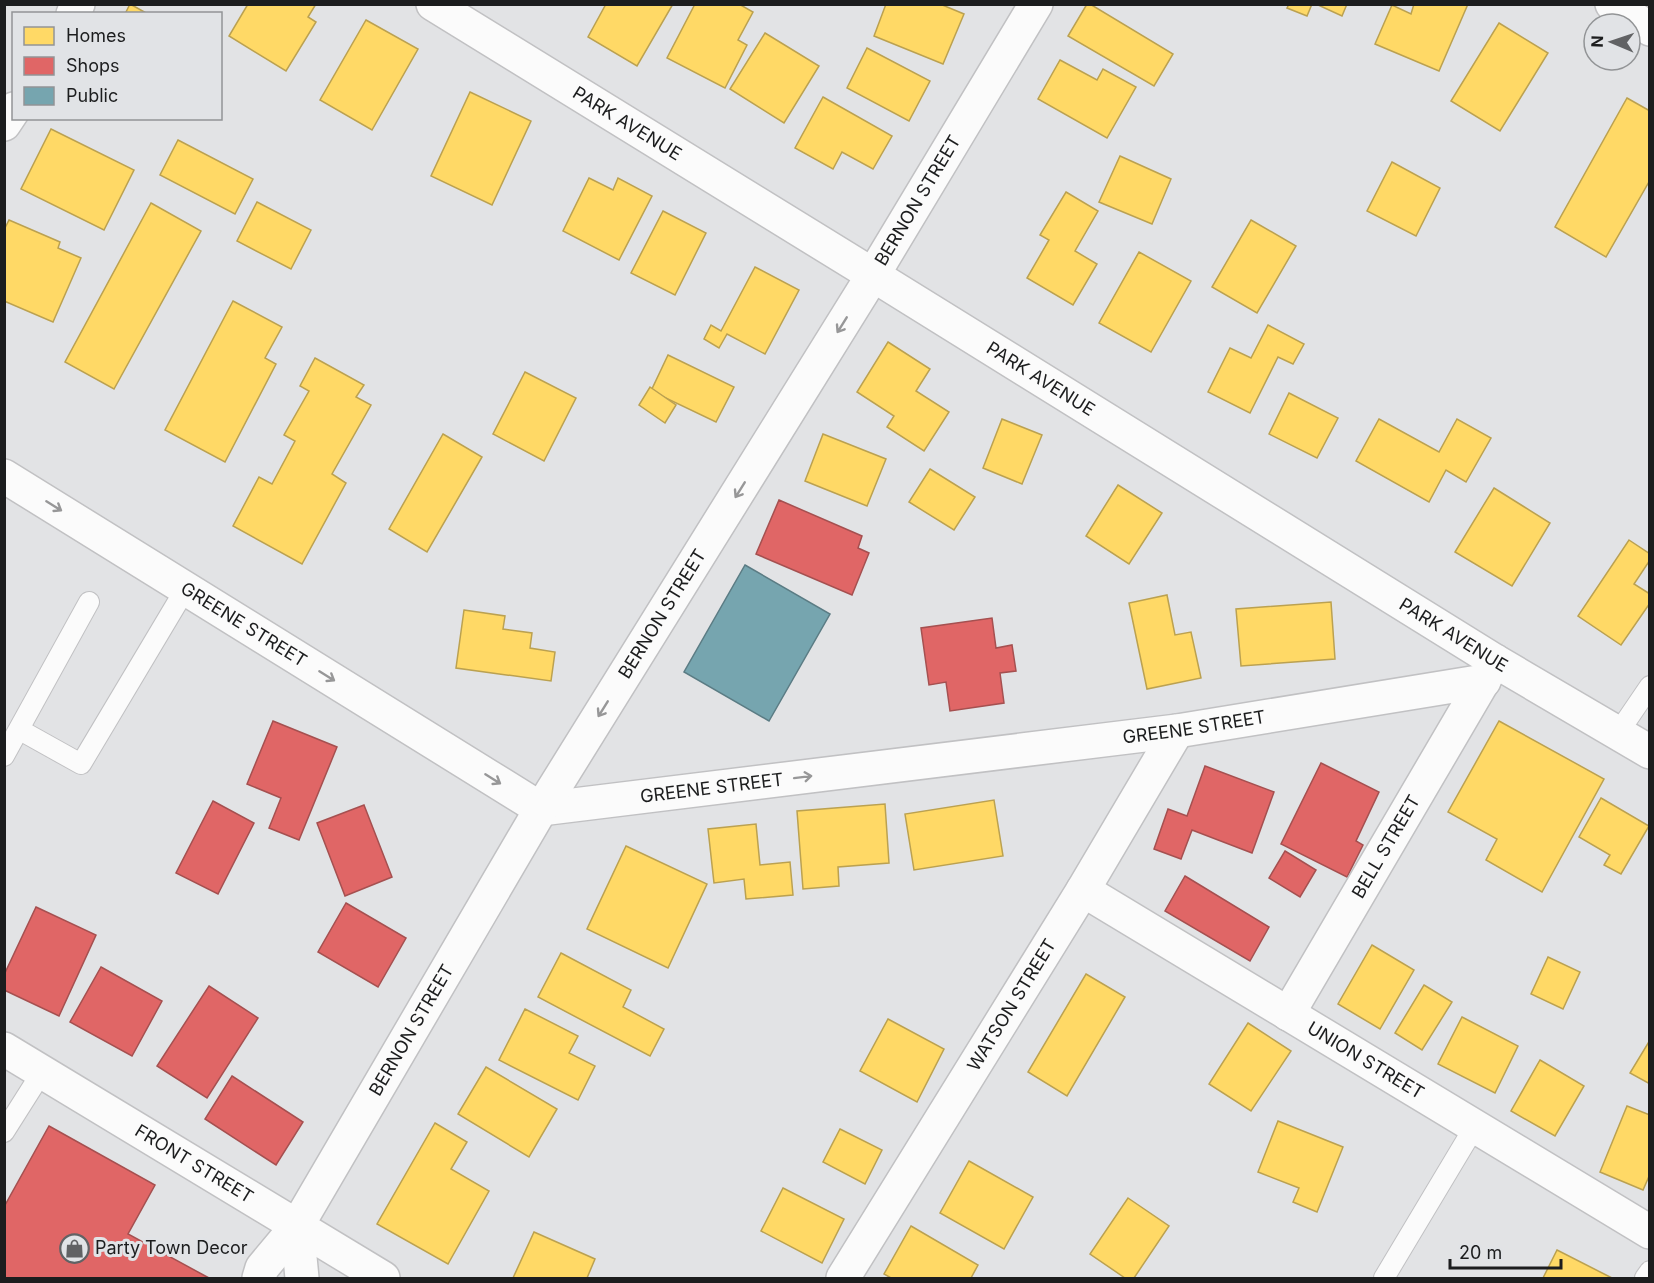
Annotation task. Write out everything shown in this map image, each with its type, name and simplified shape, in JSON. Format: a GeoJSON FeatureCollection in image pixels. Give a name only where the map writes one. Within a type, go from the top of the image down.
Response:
{"type":"FeatureCollection","features":[{"type":"Feature","properties":{"kind":"main road","name":"PARK AVENUE"},"geometry":{"type":"LineString","coordinates":[[433,4],[873,275],[1490,671],[1618,733],[1650,752]]}},
{"type":"Feature","properties":{"kind":"main road","name":"BERNON STREET"},"geometry":{"type":"LineString","coordinates":[[259,1278],[262,1268],[297,1226],[541,809],[873,275],[1036,4]]}},
{"type":"Feature","properties":{"kind":"main road"},"geometry":{"type":"LineString","coordinates":[[1612,4],[1650,29]]}},
{"type":"Feature","properties":{"kind":"main road","name":"GREENE STREET"},"geometry":{"type":"LineString","coordinates":[[4,476],[541,809],[1177,731],[1490,671]]}},
{"type":"Feature","properties":{"kind":"main road","name":"BELL STREET"},"geometry":{"type":"LineString","coordinates":[[1287,1014],[1490,671]]}},
{"type":"Feature","properties":{"kind":"main road","name":"WATSON STREET"},"geometry":{"type":"LineString","coordinates":[[843,1278],[1083,890],[1177,731]]}},
{"type":"Feature","properties":{"kind":"main road","name":"UNION STREET"},"geometry":{"type":"LineString","coordinates":[[1083,890],[1650,1232]]}},
{"type":"Feature","properties":{"kind":"main road","name":"FRONT STREET"},"geometry":{"type":"LineString","coordinates":[[4,1049],[383,1278]]}},
{"type":"Feature","properties":{"kind":"main road"},"geometry":{"type":"LineString","coordinates":[[297,1226],[302,1278]]}},
{"type":"Feature","properties":{"kind":"lane"},"geometry":{"type":"LineString","coordinates":[[20,730],[81,764],[186,588]]}},
{"type":"Feature","properties":{"kind":"lane"},"geometry":{"type":"LineString","coordinates":[[4,756],[89,603]]}},
{"type":"Feature","properties":{"kind":"lane"},"geometry":{"type":"LineString","coordinates":[[1618,733],[1650,686]]}},
{"type":"Feature","properties":{"kind":"lane"},"geometry":{"type":"LineString","coordinates":[[4,1132],[42,1072]]}},
{"type":"Feature","properties":{"kind":"lane"},"geometry":{"type":"LineString","coordinates":[[1384,1278],[1475,1126]]}},
{"type":"Feature","properties":{"kind":"lane"},"geometry":{"type":"LineString","coordinates":[[1645,1278],[1650,1271]]}},
{"type":"Feature","properties":{"kind":"building: Homes"},"geometry":{"type":"Polygon","coordinates":[[[130,4],[144,12],[126,12],[130,4]]]}},
{"type":"Feature","properties":{"kind":"building: Homes"},"geometry":{"type":"Polygon","coordinates":[[[248,4],[316,4],[308,17],[316,22],[286,71],[229,36],[248,4]]]}},
{"type":"Feature","properties":{"kind":"building: Homes"},"geometry":{"type":"Polygon","coordinates":[[[606,4],[673,4],[637,66],[588,37],[606,4]]]}},
{"type":"Feature","properties":{"kind":"building: Homes"},"geometry":{"type":"Polygon","coordinates":[[[695,4],[739,4],[753,12],[738,40],[747,45],[725,88],[667,58],[695,4]]]}},
{"type":"Feature","properties":{"kind":"building: Homes"},"geometry":{"type":"Polygon","coordinates":[[[886,4],[940,4],[964,14],[943,64],[874,36],[886,4]]]}},
{"type":"Feature","properties":{"kind":"building: Homes"},"geometry":{"type":"Polygon","coordinates":[[[1087,4],[1173,54],[1154,86],[1068,36],[1087,4]]]}},
{"type":"Feature","properties":{"kind":"building: Homes"},"geometry":{"type":"Polygon","coordinates":[[[1289,4],[1312,4],[1307,16],[1287,8],[1289,4]]]}},
{"type":"Feature","properties":{"kind":"building: Homes"},"geometry":{"type":"Polygon","coordinates":[[[1316,4],[1347,4],[1342,16],[1316,4]]]}},
{"type":"Feature","properties":{"kind":"building: Homes"},"geometry":{"type":"Polygon","coordinates":[[[1414,4],[1468,4],[1439,71],[1375,44],[1392,5],[1411,14],[1414,4]]]}},
{"type":"Feature","properties":{"kind":"building: Homes"},"geometry":{"type":"Polygon","coordinates":[[[366,20],[418,49],[372,130],[320,100],[366,20]]]}},
{"type":"Feature","properties":{"kind":"building: Homes"},"geometry":{"type":"Polygon","coordinates":[[[1499,23],[1548,53],[1500,131],[1451,101],[1499,23]]]}},
{"type":"Feature","properties":{"kind":"building: Homes"},"geometry":{"type":"Polygon","coordinates":[[[765,33],[819,66],[784,123],[730,89],[765,33]]]}},
{"type":"Feature","properties":{"kind":"building: Homes"},"geometry":{"type":"Polygon","coordinates":[[[867,48],[930,81],[909,121],[847,88],[867,48]]]}},
{"type":"Feature","properties":{"kind":"building: Homes"},"geometry":{"type":"Polygon","coordinates":[[[1060,60],[1097,80],[1103,69],[1136,87],[1107,138],[1038,99],[1060,60]]]}},
{"type":"Feature","properties":{"kind":"building: Homes"},"geometry":{"type":"Polygon","coordinates":[[[470,92],[531,121],[492,205],[431,176],[470,92]]]}},
{"type":"Feature","properties":{"kind":"building: Homes"},"geometry":{"type":"Polygon","coordinates":[[[823,97],[892,136],[873,169],[842,152],[833,169],[795,148],[823,97]]]}},
{"type":"Feature","properties":{"kind":"building: Homes"},"geometry":{"type":"Polygon","coordinates":[[[1627,98],[1650,111],[1650,180],[1606,257],[1555,227],[1627,98]]]}},
{"type":"Feature","properties":{"kind":"building: Homes"},"geometry":{"type":"Polygon","coordinates":[[[51,129],[134,170],[104,230],[21,189],[51,129]]]}},
{"type":"Feature","properties":{"kind":"building: Homes"},"geometry":{"type":"Polygon","coordinates":[[[178,140],[253,179],[235,214],[160,175],[178,140]]]}},
{"type":"Feature","properties":{"kind":"building: Homes"},"geometry":{"type":"Polygon","coordinates":[[[1120,156],[1171,179],[1152,224],[1099,202],[1120,156]]]}},
{"type":"Feature","properties":{"kind":"building: Homes"},"geometry":{"type":"Polygon","coordinates":[[[1392,162],[1440,188],[1416,236],[1367,211],[1392,162]]]}},
{"type":"Feature","properties":{"kind":"building: Homes"},"geometry":{"type":"Polygon","coordinates":[[[589,178],[613,190],[618,178],[652,196],[619,260],[563,231],[589,178]]]}},
{"type":"Feature","properties":{"kind":"building: Homes"},"geometry":{"type":"Polygon","coordinates":[[[1066,192],[1098,211],[1075,251],[1097,264],[1073,305],[1027,278],[1049,240],[1040,235],[1066,192]]]}},
{"type":"Feature","properties":{"kind":"building: Homes"},"geometry":{"type":"Polygon","coordinates":[[[257,202],[311,230],[291,269],[237,241],[257,202]]]}},
{"type":"Feature","properties":{"kind":"building: Homes"},"geometry":{"type":"Polygon","coordinates":[[[151,203],[201,231],[114,389],[65,362],[151,203]]]}},
{"type":"Feature","properties":{"kind":"building: Homes"},"geometry":{"type":"Polygon","coordinates":[[[663,211],[706,233],[675,295],[631,273],[663,211]]]}},
{"type":"Feature","properties":{"kind":"building: Homes"},"geometry":{"type":"Polygon","coordinates":[[[9,220],[60,242],[58,248],[81,258],[53,322],[4,301],[4,230],[9,220]]]}},
{"type":"Feature","properties":{"kind":"building: Homes"},"geometry":{"type":"Polygon","coordinates":[[[1251,220],[1296,246],[1257,313],[1212,287],[1251,220]]]}},
{"type":"Feature","properties":{"kind":"building: Homes"},"geometry":{"type":"Polygon","coordinates":[[[1139,252],[1191,281],[1151,352],[1099,323],[1139,252]]]}},
{"type":"Feature","properties":{"kind":"building: Homes"},"geometry":{"type":"Polygon","coordinates":[[[755,267],[799,290],[765,354],[727,334],[719,348],[704,339],[711,325],[721,331],[755,267]]]}},
{"type":"Feature","properties":{"kind":"building: Homes"},"geometry":{"type":"Polygon","coordinates":[[[233,301],[282,327],[265,358],[276,364],[225,462],[165,430],[233,301]]]}},
{"type":"Feature","properties":{"kind":"building: Homes"},"geometry":{"type":"Polygon","coordinates":[[[1268,325],[1304,344],[1293,364],[1278,357],[1250,413],[1208,392],[1230,348],[1251,358],[1268,325]]]}},
{"type":"Feature","properties":{"kind":"building: Homes"},"geometry":{"type":"Polygon","coordinates":[[[888,342],[930,369],[916,391],[949,412],[924,451],[887,427],[894,416],[857,392],[888,342]]]}},
{"type":"Feature","properties":{"kind":"building: Homes"},"geometry":{"type":"Polygon","coordinates":[[[668,355],[734,387],[716,422],[651,391],[668,355]]]}},
{"type":"Feature","properties":{"kind":"building: Homes"},"geometry":{"type":"Polygon","coordinates":[[[315,358],[364,385],[356,397],[371,405],[332,474],[346,483],[302,564],[233,526],[259,477],[272,484],[295,441],[284,435],[309,391],[300,386],[315,358]]]}},
{"type":"Feature","properties":{"kind":"building: Homes"},"geometry":{"type":"Polygon","coordinates":[[[525,372],[576,398],[544,461],[493,434],[525,372]]]}},
{"type":"Feature","properties":{"kind":"building: Homes"},"geometry":{"type":"Polygon","coordinates":[[[650,387],[676,405],[665,423],[639,405],[650,387]]]}},
{"type":"Feature","properties":{"kind":"building: Homes"},"geometry":{"type":"Polygon","coordinates":[[[1289,393],[1338,418],[1317,458],[1269,434],[1289,393]]]}},
{"type":"Feature","properties":{"kind":"building: Homes"},"geometry":{"type":"Polygon","coordinates":[[[1002,419],[1042,435],[1022,484],[983,468],[1002,419]]]}},
{"type":"Feature","properties":{"kind":"building: Homes"},"geometry":{"type":"Polygon","coordinates":[[[1379,419],[1439,452],[1457,419],[1491,438],[1466,482],[1446,470],[1429,502],[1356,461],[1379,419]]]}},
{"type":"Feature","properties":{"kind":"building: Homes"},"geometry":{"type":"Polygon","coordinates":[[[443,434],[482,457],[427,552],[389,529],[443,434]]]}},
{"type":"Feature","properties":{"kind":"building: Homes"},"geometry":{"type":"Polygon","coordinates":[[[823,434],[886,459],[867,506],[805,481],[823,434]]]}},
{"type":"Feature","properties":{"kind":"building: Homes"},"geometry":{"type":"Polygon","coordinates":[[[930,469],[975,497],[954,530],[909,502],[930,469]]]}},
{"type":"Feature","properties":{"kind":"building: Homes"},"geometry":{"type":"Polygon","coordinates":[[[1118,485],[1162,513],[1129,564],[1086,536],[1118,485]]]}},
{"type":"Feature","properties":{"kind":"building: Homes"},"geometry":{"type":"Polygon","coordinates":[[[1494,488],[1550,523],[1512,586],[1455,552],[1494,488]]]}},
{"type":"Feature","properties":{"kind":"building: Homes"},"geometry":{"type":"Polygon","coordinates":[[[1629,540],[1650,554],[1650,560],[1634,584],[1650,594],[1650,603],[1621,645],[1578,616],[1629,540]]]}},
{"type":"Feature","properties":{"kind":"building: Homes"},"geometry":{"type":"Polygon","coordinates":[[[1167,595],[1175,635],[1191,632],[1201,678],[1147,689],[1129,603],[1167,595]]]}},
{"type":"Feature","properties":{"kind":"building: Homes"},"geometry":{"type":"Polygon","coordinates":[[[1331,602],[1335,659],[1241,666],[1236,609],[1331,602]]]}},
{"type":"Feature","properties":{"kind":"building: Homes"},"geometry":{"type":"Polygon","coordinates":[[[464,610],[505,616],[503,629],[532,633],[530,648],[555,652],[551,681],[456,668],[464,610]]]}},
{"type":"Feature","properties":{"kind":"building: Homes"},"geometry":{"type":"Polygon","coordinates":[[[1499,721],[1604,779],[1542,892],[1486,860],[1497,839],[1448,812],[1499,721]]]}},
{"type":"Feature","properties":{"kind":"building: Homes"},"geometry":{"type":"Polygon","coordinates":[[[1601,798],[1649,826],[1621,874],[1604,865],[1610,855],[1579,837],[1601,798]]]}},
{"type":"Feature","properties":{"kind":"building: Homes"},"geometry":{"type":"Polygon","coordinates":[[[994,800],[1003,856],[914,870],[905,814],[994,800]]]}},
{"type":"Feature","properties":{"kind":"building: Homes"},"geometry":{"type":"Polygon","coordinates":[[[885,804],[889,863],[838,867],[839,886],[803,889],[797,811],[885,804]]]}},
{"type":"Feature","properties":{"kind":"building: Homes"},"geometry":{"type":"Polygon","coordinates":[[[756,824],[760,865],[790,862],[793,895],[746,899],[744,879],[714,883],[708,829],[756,824]]]}},
{"type":"Feature","properties":{"kind":"building: Homes"},"geometry":{"type":"Polygon","coordinates":[[[626,846],[707,884],[668,968],[587,929],[626,846]]]}},
{"type":"Feature","properties":{"kind":"building: Homes"},"geometry":{"type":"Polygon","coordinates":[[[1372,945],[1414,970],[1380,1029],[1338,1004],[1372,945]]]}},
{"type":"Feature","properties":{"kind":"building: Homes"},"geometry":{"type":"Polygon","coordinates":[[[561,953],[631,990],[623,1007],[664,1029],[650,1056],[538,997],[561,953]]]}},
{"type":"Feature","properties":{"kind":"building: Homes"},"geometry":{"type":"Polygon","coordinates":[[[1548,957],[1580,972],[1563,1009],[1531,994],[1548,957]]]}},
{"type":"Feature","properties":{"kind":"building: Homes"},"geometry":{"type":"Polygon","coordinates":[[[1086,974],[1125,997],[1067,1096],[1028,1072],[1086,974]]]}},
{"type":"Feature","properties":{"kind":"building: Homes"},"geometry":{"type":"Polygon","coordinates":[[[1424,985],[1452,1002],[1422,1050],[1395,1033],[1424,985]]]}},
{"type":"Feature","properties":{"kind":"building: Homes"},"geometry":{"type":"Polygon","coordinates":[[[525,1009],[578,1036],[569,1053],[595,1066],[578,1100],[499,1060],[525,1009]]]}},
{"type":"Feature","properties":{"kind":"building: Homes"},"geometry":{"type":"Polygon","coordinates":[[[1462,1017],[1518,1046],[1495,1093],[1438,1064],[1462,1017]]]}},
{"type":"Feature","properties":{"kind":"building: Homes"},"geometry":{"type":"Polygon","coordinates":[[[888,1019],[944,1049],[917,1102],[860,1071],[888,1019]]]}},
{"type":"Feature","properties":{"kind":"building: Homes"},"geometry":{"type":"Polygon","coordinates":[[[1248,1023],[1291,1051],[1251,1111],[1209,1084],[1248,1023]]]}},
{"type":"Feature","properties":{"kind":"building: Homes"},"geometry":{"type":"Polygon","coordinates":[[[1650,1040],[1650,1084],[1630,1073],[1650,1040]]]}},
{"type":"Feature","properties":{"kind":"building: Homes"},"geometry":{"type":"Polygon","coordinates":[[[1540,1060],[1584,1086],[1555,1136],[1511,1111],[1540,1060]]]}},
{"type":"Feature","properties":{"kind":"building: Homes"},"geometry":{"type":"Polygon","coordinates":[[[486,1067],[557,1109],[529,1157],[458,1114],[486,1067]]]}},
{"type":"Feature","properties":{"kind":"building: Homes"},"geometry":{"type":"Polygon","coordinates":[[[1627,1106],[1650,1115],[1650,1174],[1643,1190],[1600,1172],[1627,1106]]]}},
{"type":"Feature","properties":{"kind":"building: Homes"},"geometry":{"type":"Polygon","coordinates":[[[1278,1121],[1343,1147],[1317,1212],[1293,1202],[1299,1188],[1258,1172],[1278,1121]]]}},
{"type":"Feature","properties":{"kind":"building: Homes"},"geometry":{"type":"Polygon","coordinates":[[[435,1123],[467,1142],[451,1169],[489,1191],[448,1264],[377,1224],[435,1123]]]}},
{"type":"Feature","properties":{"kind":"building: Homes"},"geometry":{"type":"Polygon","coordinates":[[[840,1129],[882,1150],[865,1184],[823,1162],[840,1129]]]}},
{"type":"Feature","properties":{"kind":"building: Homes"},"geometry":{"type":"Polygon","coordinates":[[[969,1161],[1033,1197],[1004,1249],[940,1213],[969,1161]]]}},
{"type":"Feature","properties":{"kind":"building: Homes"},"geometry":{"type":"Polygon","coordinates":[[[783,1188],[844,1219],[822,1263],[761,1231],[783,1188]]]}},
{"type":"Feature","properties":{"kind":"building: Homes"},"geometry":{"type":"Polygon","coordinates":[[[1128,1198],[1169,1226],[1134,1278],[1125,1278],[1090,1254],[1128,1198]]]}},
{"type":"Feature","properties":{"kind":"building: Homes"},"geometry":{"type":"Polygon","coordinates":[[[911,1226],[978,1265],[971,1278],[891,1278],[884,1274],[911,1226]]]}},
{"type":"Feature","properties":{"kind":"building: Homes"},"geometry":{"type":"Polygon","coordinates":[[[534,1232],[595,1259],[587,1278],[513,1278],[534,1232]]]}},
{"type":"Feature","properties":{"kind":"building: Homes"},"geometry":{"type":"Polygon","coordinates":[[[1557,1250],[1612,1278],[1543,1278],[1557,1250]]]}},
{"type":"Feature","properties":{"kind":"building: Shops"},"geometry":{"type":"Polygon","coordinates":[[[779,500],[862,536],[858,548],[869,553],[852,595],[756,554],[779,500]]]}},
{"type":"Feature","properties":{"kind":"building: Shops"},"geometry":{"type":"Polygon","coordinates":[[[992,618],[996,648],[1012,645],[1016,671],[1000,673],[1004,703],[950,711],[946,682],[929,685],[921,628],[992,618]]]}},
{"type":"Feature","properties":{"kind":"building: Shops"},"geometry":{"type":"Polygon","coordinates":[[[273,721],[337,747],[299,840],[269,828],[281,798],[247,784],[273,721]]]}},
{"type":"Feature","properties":{"kind":"building: Shops"},"geometry":{"type":"Polygon","coordinates":[[[1321,763],[1379,792],[1356,841],[1363,845],[1347,877],[1281,844],[1321,763]]]}},
{"type":"Feature","properties":{"kind":"building: Shops"},"geometry":{"type":"Polygon","coordinates":[[[1205,766],[1274,792],[1252,853],[1192,830],[1181,859],[1154,849],[1168,809],[1187,816],[1205,766]]]}},
{"type":"Feature","properties":{"kind":"building: Shops"},"geometry":{"type":"Polygon","coordinates":[[[213,801],[254,823],[218,894],[176,873],[213,801]]]}},
{"type":"Feature","properties":{"kind":"building: Shops"},"geometry":{"type":"Polygon","coordinates":[[[364,805],[392,877],[345,896],[317,823],[364,805]]]}},
{"type":"Feature","properties":{"kind":"building: Shops"},"geometry":{"type":"Polygon","coordinates":[[[1285,851],[1316,870],[1300,897],[1269,878],[1285,851]]]}},
{"type":"Feature","properties":{"kind":"building: Shops"},"geometry":{"type":"Polygon","coordinates":[[[1185,876],[1269,927],[1250,961],[1165,911],[1185,876]]]}},
{"type":"Feature","properties":{"kind":"building: Shops"},"geometry":{"type":"Polygon","coordinates":[[[346,903],[406,938],[378,987],[318,952],[346,903]]]}},
{"type":"Feature","properties":{"kind":"building: Shops"},"geometry":{"type":"Polygon","coordinates":[[[36,907],[96,935],[59,1016],[4,990],[4,975],[36,907]]]}},
{"type":"Feature","properties":{"kind":"building: Shops"},"geometry":{"type":"Polygon","coordinates":[[[101,967],[162,1001],[132,1056],[70,1022],[101,967]]]}},
{"type":"Feature","properties":{"kind":"building: Shops"},"geometry":{"type":"Polygon","coordinates":[[[209,986],[258,1018],[207,1098],[157,1066],[209,986]]]}},
{"type":"Feature","properties":{"kind":"building: Shops"},"geometry":{"type":"Polygon","coordinates":[[[232,1076],[303,1122],[276,1165],[205,1119],[232,1076]]]}},
{"type":"Feature","properties":{"kind":"building: Shops"},"geometry":{"type":"Polygon","coordinates":[[[49,1126],[155,1185],[128,1234],[209,1278],[4,1278],[4,1207],[49,1126]]]}},
{"type":"Feature","properties":{"kind":"building: Public"},"geometry":{"type":"Polygon","coordinates":[[[745,565],[830,614],[769,721],[684,672],[745,565]]]}},
{"type":"Feature","properties":{"kind":"place","name":"Party Town Decor"},"geometry":{"type":"Point","coordinates":[74,1248]}}]}
